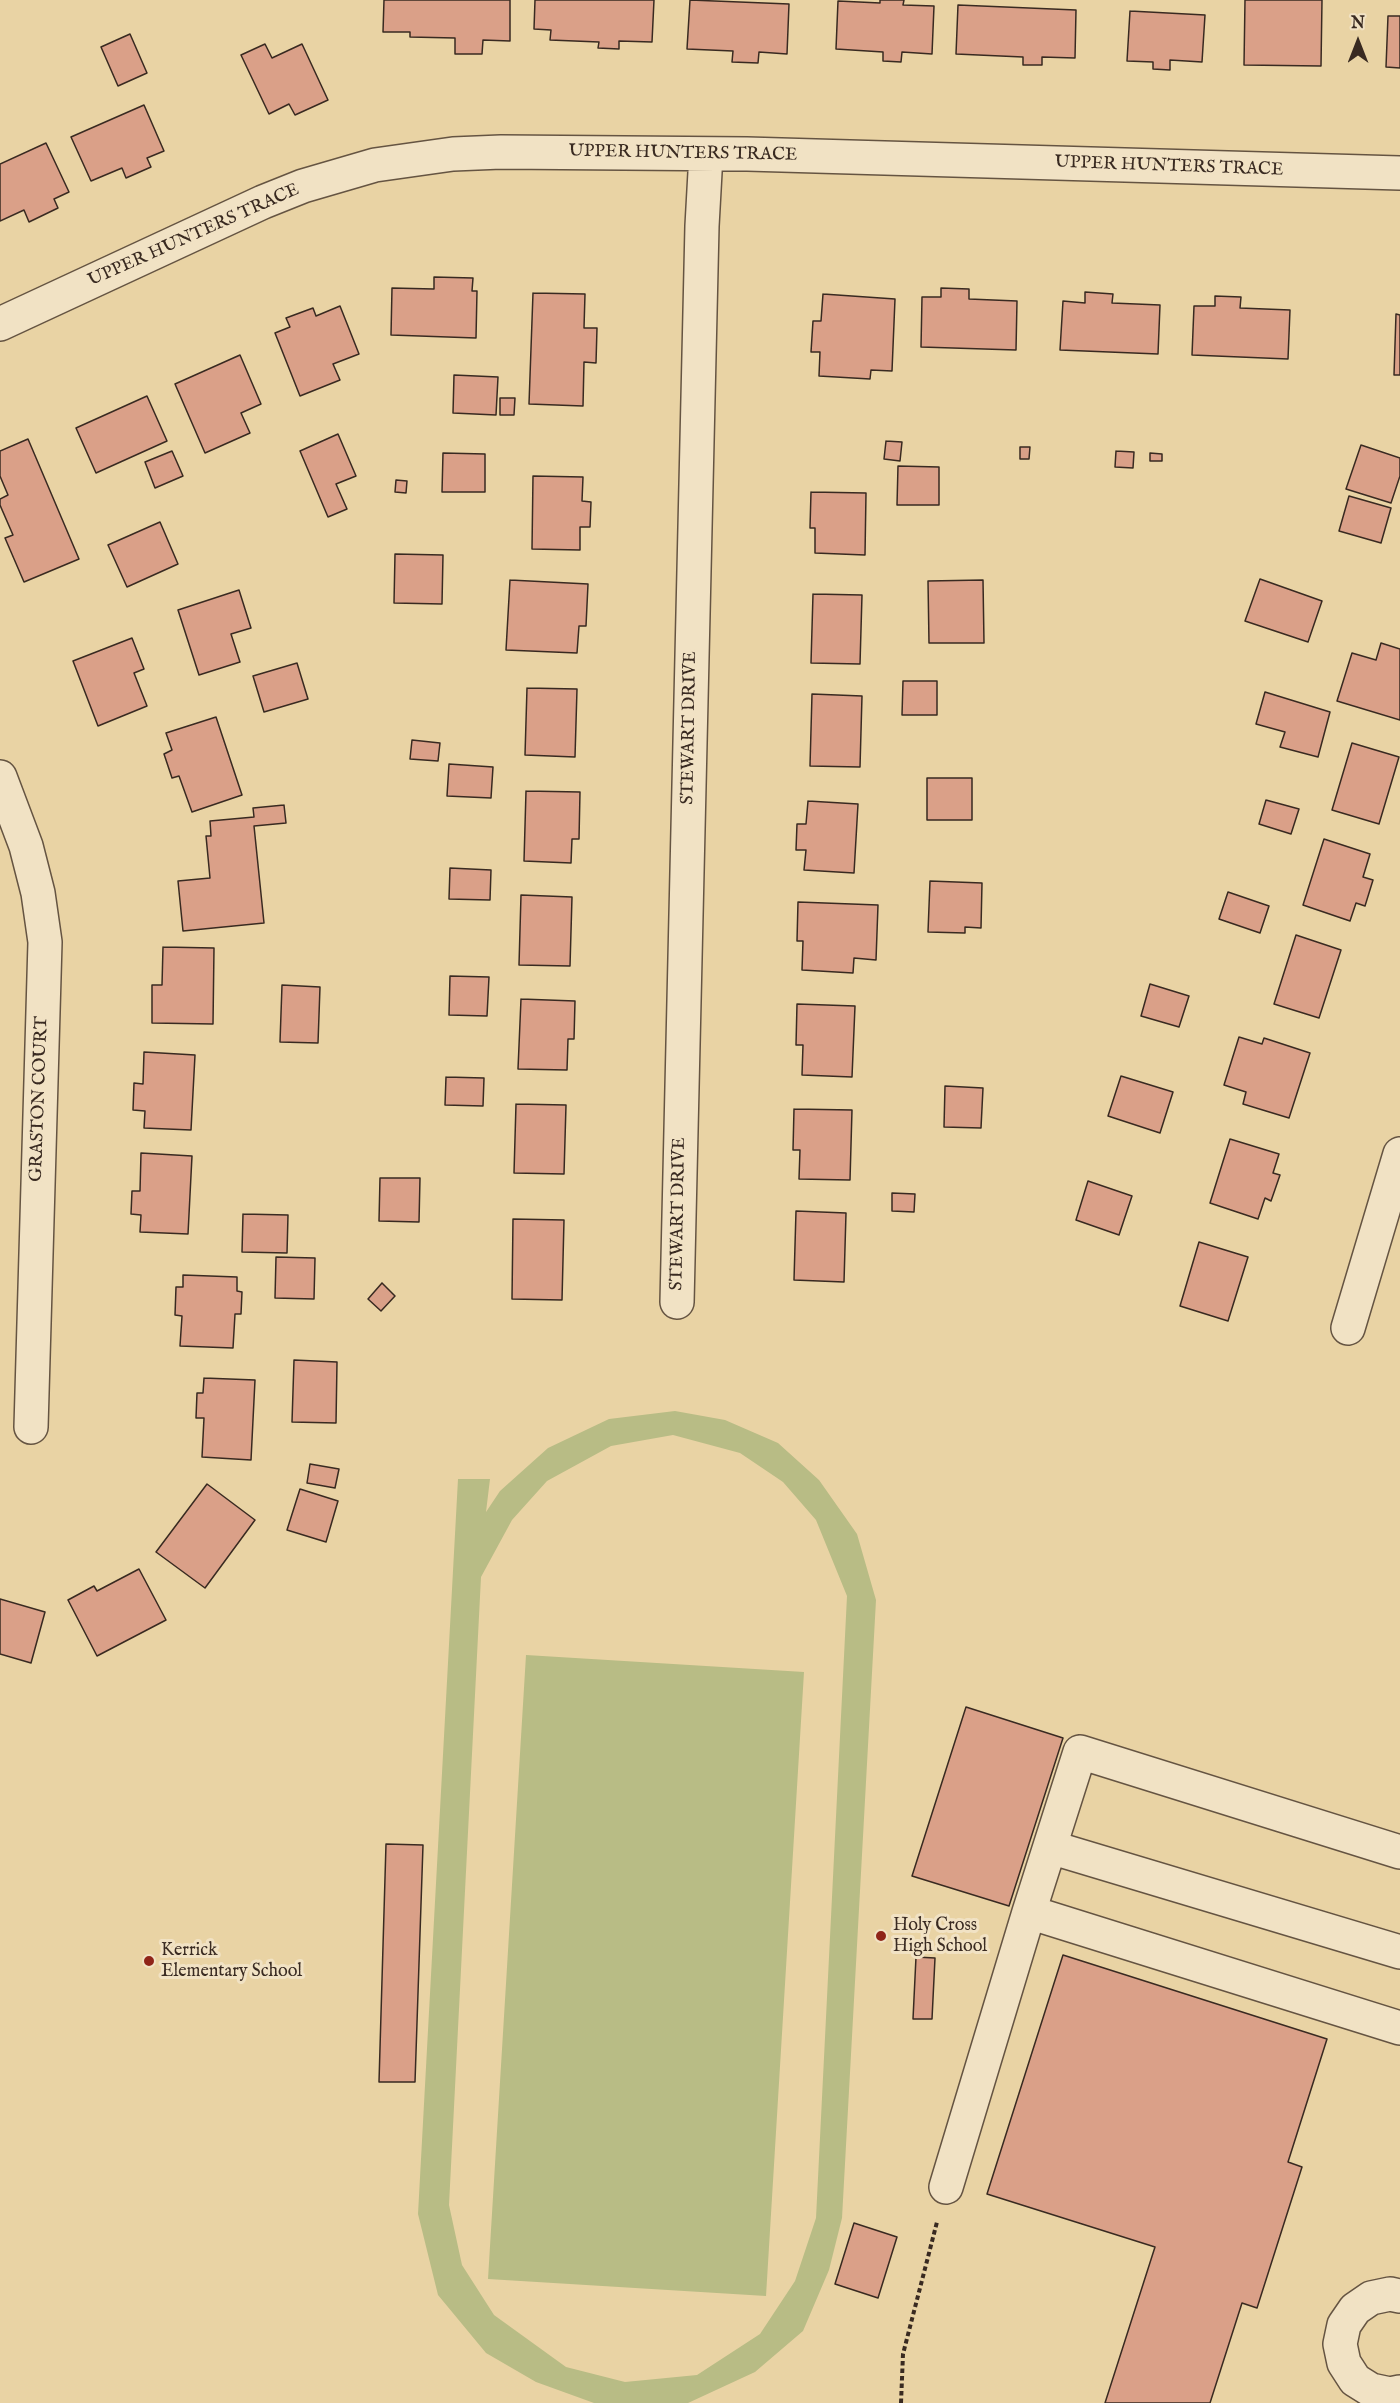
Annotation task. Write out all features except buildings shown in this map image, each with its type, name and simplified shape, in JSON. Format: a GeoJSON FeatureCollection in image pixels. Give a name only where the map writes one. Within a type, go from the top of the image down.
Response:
{"type":"FeatureCollection","features":[{"type":"Feature","properties":{"kind":"street","name":"UPPER HUNTERS TRACE"},"geometry":{"type":"LineString","coordinates":[[0,324],[263,202],[303,186],[375,165],[441,156],[501,152],[706,154],[1400,173]]}},
{"type":"Feature","properties":{"kind":"street","name":"STEWART DRIVE"},"geometry":{"type":"LineString","coordinates":[[677,1302],[702,226],[706,154]]}},
{"type":"Feature","properties":{"kind":"street","name":"GRASTON COURT"},"geometry":{"type":"LineString","coordinates":[[0,777],[26,846],[38,893],[45,942],[31,1427]]}},
{"type":"Feature","properties":{"kind":"street"},"geometry":{"type":"LineString","coordinates":[[1348,1328],[1400,1154]]}},
{"type":"Feature","properties":{"kind":"street"},"geometry":{"type":"LineString","coordinates":[[946,2187],[1080,1752],[1400,1852]]}},
{"type":"Feature","properties":{"kind":"street"},"geometry":{"type":"LineString","coordinates":[[1050,1847],[1400,1952]]}},
{"type":"Feature","properties":{"kind":"street"},"geometry":{"type":"LineString","coordinates":[[1029,1912],[1400,2028]]}},
{"type":"Feature","properties":{"kind":"street"},"geometry":{"type":"LineString","coordinates":[[1400,2296],[1390,2294],[1371,2298],[1354,2309],[1344,2325],[1340,2344],[1344,2363],[1354,2380],[1371,2390],[1390,2394],[1400,2392]]}},
{"type":"Feature","properties":{"kind":"path"},"geometry":{"type":"LineString","coordinates":[[901,2403],[903,2354],[946,2187]]}},
{"type":"Feature","properties":{"kind":"green space"},"geometry":{"type":"Polygon","coordinates":[[[675,1411],[725,1420],[778,1443],[819,1480],[857,1534],[876,1600],[842,2218],[829,2270],[803,2331],[755,2372],[688,2403],[594,2403],[536,2382],[486,2353],[438,2295],[418,2214],[458,1479],[490,1479],[486,1512],[500,1491],[548,1448],[609,1419],[675,1411]],[[673,1435],[611,1446],[547,1481],[512,1520],[481,1577],[449,2205],[462,2265],[494,2315],[566,2367],[625,2382],[697,2375],[760,2334],[795,2281],[816,2218],[847,1596],[816,1520],[783,1482],[740,1453],[673,1435]]]}},
{"type":"Feature","properties":{"kind":"green space"},"geometry":{"type":"Polygon","coordinates":[[[526,1655],[804,1672],[766,2296],[488,2279],[526,1655]]]}},
{"type":"Feature","properties":{"kind":"place","name":"Holy Cross High School"},"geometry":{"type":"Point","coordinates":[881,1936]}},
{"type":"Feature","properties":{"kind":"place","name":"Kerrick Elementary School"},"geometry":{"type":"Point","coordinates":[149,1961]}}]}
